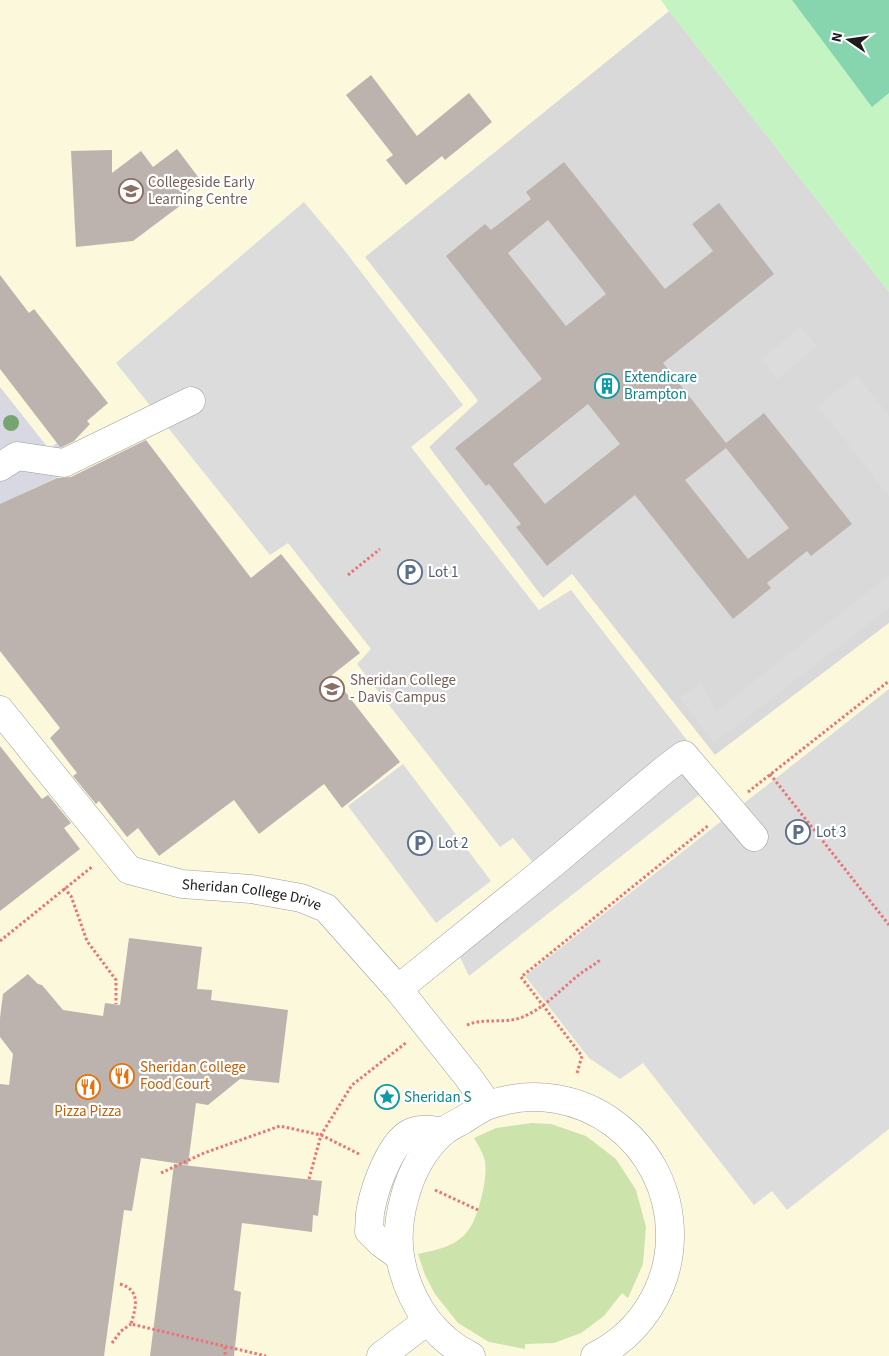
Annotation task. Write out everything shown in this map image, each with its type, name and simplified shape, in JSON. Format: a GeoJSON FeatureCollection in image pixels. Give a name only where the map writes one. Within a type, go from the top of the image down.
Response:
{"type":"FeatureCollection","features":[{"type":"Feature","properties":{"kind":"street"},"geometry":{"type":"LineString","coordinates":[[0,467],[17,456],[64,463],[191,402]]}},
{"type":"Feature","properties":{"kind":"street","name":"Sheridan College Drive"},"geometry":{"type":"LineString","coordinates":[[0,710],[129,870],[182,884],[251,889],[302,898],[326,908],[398,989],[488,1105]]}},
{"type":"Feature","properties":{"kind":"street"},"geometry":{"type":"LineString","coordinates":[[398,989],[684,755],[754,837]]}},
{"type":"Feature","properties":{"kind":"street"},"geometry":{"type":"LineString","coordinates":[[471,1356],[456,1348],[427,1321],[409,1290],[399,1256],[399,1217],[409,1179],[424,1154],[443,1132],[488,1105],[521,1098],[556,1098],[588,1108],[618,1126],[642,1150],[661,1181],[670,1218],[670,1255],[659,1291],[639,1323],[608,1353]]}},
{"type":"Feature","properties":{"kind":"street"},"geometry":{"type":"LineString","coordinates":[[381,1356],[427,1321]]}},
{"type":"Feature","properties":{"kind":"path"},"geometry":{"type":"LineString","coordinates":[[348,575],[380,549]]}},
{"type":"Feature","properties":{"kind":"path"},"geometry":{"type":"LineString","coordinates":[[578,1073],[582,1056],[521,977],[770,774],[889,681]]}},
{"type":"Feature","properties":{"kind":"path"},"geometry":{"type":"LineString","coordinates":[[770,774],[889,925]]}},
{"type":"Feature","properties":{"kind":"path"},"geometry":{"type":"LineString","coordinates":[[0,941],[96,863]]}},
{"type":"Feature","properties":{"kind":"path"},"geometry":{"type":"LineString","coordinates":[[64,888],[71,896],[87,941],[116,980],[116,1004]]}},
{"type":"Feature","properties":{"kind":"path"},"geometry":{"type":"LineString","coordinates":[[467,1026],[477,1021],[500,1022],[523,1017],[543,1006],[581,973],[600,960]]}},
{"type":"Feature","properties":{"kind":"path"},"geometry":{"type":"LineString","coordinates":[[309,1179],[321,1135],[352,1086],[412,1038]]}},
{"type":"Feature","properties":{"kind":"path"},"geometry":{"type":"LineString","coordinates":[[162,1173],[204,1153],[280,1126],[321,1135],[368,1159]]}},
{"type":"Feature","properties":{"kind":"path"},"geometry":{"type":"LineString","coordinates":[[430,1188],[478,1210]]}},
{"type":"Feature","properties":{"kind":"path"},"geometry":{"type":"LineString","coordinates":[[112,1343],[121,1331],[131,1324],[136,1309],[134,1292],[128,1286],[120,1284]]}},
{"type":"Feature","properties":{"kind":"path"},"geometry":{"type":"LineString","coordinates":[[131,1324],[266,1356]]}},
{"type":"Feature","properties":{"kind":"path"},"geometry":{"type":"LineString","coordinates":[[225,1347],[225,1356]]}},
{"type":"Feature","properties":{"kind":"shaded area","name":"Sheridan College - Davis Campus"},"geometry":{"type":"Polygon","coordinates":[[[0,0],[661,0],[669,11],[365,257],[478,401],[429,447],[543,598],[572,574],[715,755],[889,623],[889,1356],[0,1356],[0,0]]]}},
{"type":"Feature","properties":{"kind":"shaded area"},"geometry":{"type":"Polygon","coordinates":[[[669,11],[889,292],[889,623],[715,755],[572,574],[543,598],[429,447],[478,400],[365,257],[669,11]]]}},
{"type":"Feature","properties":{"kind":"shaded area","name":"Lot 1"},"geometry":{"type":"Polygon","coordinates":[[[304,202],[345,251],[463,405],[411,447],[539,610],[571,590],[703,761],[686,777],[699,795],[469,976],[459,955],[549,882],[513,838],[500,847],[357,664],[371,649],[288,543],[270,555],[116,363],[304,202]]]}},
{"type":"Feature","properties":{"kind":"shaded area"},"geometry":{"type":"Polygon","coordinates":[[[800,327],[817,346],[777,379],[762,359],[800,327]]]}},
{"type":"Feature","properties":{"kind":"shaded area"},"geometry":{"type":"Polygon","coordinates":[[[857,375],[889,416],[889,496],[818,406],[857,375]]]}},
{"type":"Feature","properties":{"kind":"shaded area"},"geometry":{"type":"Polygon","coordinates":[[[0,387],[49,449],[57,443],[67,452],[166,426],[20,495],[0,510],[0,387]]]}},
{"type":"Feature","properties":{"kind":"shaded area"},"geometry":{"type":"Polygon","coordinates":[[[889,575],[889,608],[714,743],[680,698],[700,684],[717,711],[889,575]]]}},
{"type":"Feature","properties":{"kind":"shaded area","name":"Lot 3"},"geometry":{"type":"Polygon","coordinates":[[[889,689],[889,1129],[787,1210],[772,1191],[754,1205],[643,1063],[620,1079],[589,1058],[525,976],[889,689]]]}},
{"type":"Feature","properties":{"kind":"shaded area","name":"Lot 2"},"geometry":{"type":"Polygon","coordinates":[[[403,764],[491,881],[436,923],[348,806],[403,764]]]}},
{"type":"Feature","properties":{"kind":"green space"},"geometry":{"type":"Polygon","coordinates":[[[661,0],[889,0],[889,292],[669,11],[661,0]]]}},
{"type":"Feature","properties":{"kind":"green space"},"geometry":{"type":"Polygon","coordinates":[[[792,0],[889,0],[889,93],[872,107],[792,0]]]}},
{"type":"Feature","properties":{"kind":"green space"},"geometry":{"type":"Polygon","coordinates":[[[532,1123],[551,1124],[586,1136],[616,1159],[636,1190],[646,1227],[643,1264],[628,1298],[622,1293],[604,1316],[581,1333],[554,1343],[525,1344],[525,1349],[489,1342],[458,1323],[435,1294],[425,1275],[418,1254],[438,1249],[457,1241],[467,1232],[475,1218],[481,1199],[486,1169],[481,1150],[474,1138],[496,1128],[532,1123]]]}},
{"type":"Feature","properties":{"kind":"building"},"geometry":{"type":"Polygon","coordinates":[[[371,75],[417,136],[469,93],[492,122],[445,160],[442,156],[406,185],[386,160],[393,155],[346,95],[371,75]]]}},
{"type":"Feature","properties":{"kind":"building","name":"Collegeside Early Learning Centre"},"geometry":{"type":"Polygon","coordinates":[[[177,149],[202,182],[177,200],[181,205],[133,241],[76,247],[71,151],[112,150],[112,173],[141,151],[153,167],[177,149]]]}},
{"type":"Feature","properties":{"kind":"building","name":"Extendicare Brampton"},"geometry":{"type":"Polygon","coordinates":[[[564,162],[665,289],[713,251],[692,224],[719,203],[774,274],[663,363],[726,443],[764,413],[852,524],[811,556],[807,551],[767,583],[771,588],[733,619],[635,495],[547,566],[516,527],[521,524],[489,484],[486,486],[455,448],[542,379],[446,256],[485,224],[491,230],[531,199],[526,192],[564,162]],[[548,220],[508,253],[566,326],[606,294],[548,220]],[[588,404],[513,464],[545,504],[620,444],[588,404]],[[726,448],[685,480],[748,559],[789,528],[726,448]]]}},
{"type":"Feature","properties":{"kind":"building"},"geometry":{"type":"Polygon","coordinates":[[[0,275],[29,313],[34,309],[108,403],[87,421],[90,424],[74,441],[62,447],[60,447],[0,369],[0,275]]]}},
{"type":"Feature","properties":{"kind":"building"},"geometry":{"type":"Polygon","coordinates":[[[146,440],[251,578],[281,554],[360,653],[332,675],[400,762],[342,808],[324,784],[259,834],[234,800],[159,856],[138,828],[127,837],[99,801],[96,804],[73,776],[77,773],[50,738],[60,728],[0,651],[0,504],[57,478],[71,477],[146,440]]]}},
{"type":"Feature","properties":{"kind":"building"},"geometry":{"type":"Polygon","coordinates":[[[0,746],[42,799],[48,795],[71,823],[64,828],[80,849],[0,911],[0,746]]]}},
{"type":"Feature","properties":{"kind":"building"},"geometry":{"type":"Polygon","coordinates":[[[129,938],[202,947],[197,989],[212,990],[211,1000],[288,1010],[279,1083],[240,1079],[208,1105],[196,1103],[188,1165],[141,1158],[132,1211],[124,1210],[104,1356],[0,1356],[0,1084],[9,1085],[13,1054],[0,1037],[3,994],[28,974],[38,984],[42,985],[63,1010],[103,1016],[105,1003],[120,1005],[129,938]]]}},
{"type":"Feature","properties":{"kind":"building"},"geometry":{"type":"Polygon","coordinates":[[[174,1164],[322,1181],[318,1216],[313,1215],[312,1232],[242,1223],[234,1290],[241,1292],[234,1356],[150,1356],[174,1164]]]}},
{"type":"Feature","properties":{"kind":"place","name":"Collegeside Early Learning Centre"},"geometry":{"type":"Point","coordinates":[131,191]}},
{"type":"Feature","properties":{"kind":"place","name":"Extendicare Brampton"},"geometry":{"type":"Point","coordinates":[607,386]}},
{"type":"Feature","properties":{"kind":"place","name":"Lot 1"},"geometry":{"type":"Point","coordinates":[410,572]}},
{"type":"Feature","properties":{"kind":"place","name":"Sheridan College - Davis Campus"},"geometry":{"type":"Point","coordinates":[332,689]}},
{"type":"Feature","properties":{"kind":"place","name":"Lot 3"},"geometry":{"type":"Point","coordinates":[798,832]}},
{"type":"Feature","properties":{"kind":"place","name":"Lot 2"},"geometry":{"type":"Point","coordinates":[420,843]}},
{"type":"Feature","properties":{"kind":"place","name":"Sheridan College Food Court"},"geometry":{"type":"Point","coordinates":[122,1076]}},
{"type":"Feature","properties":{"kind":"place","name":"Pizza Pizza"},"geometry":{"type":"Point","coordinates":[88,1087]}},
{"type":"Feature","properties":{"kind":"place","name":"Sheridan S"},"geometry":{"type":"Point","coordinates":[387,1097]}}]}
